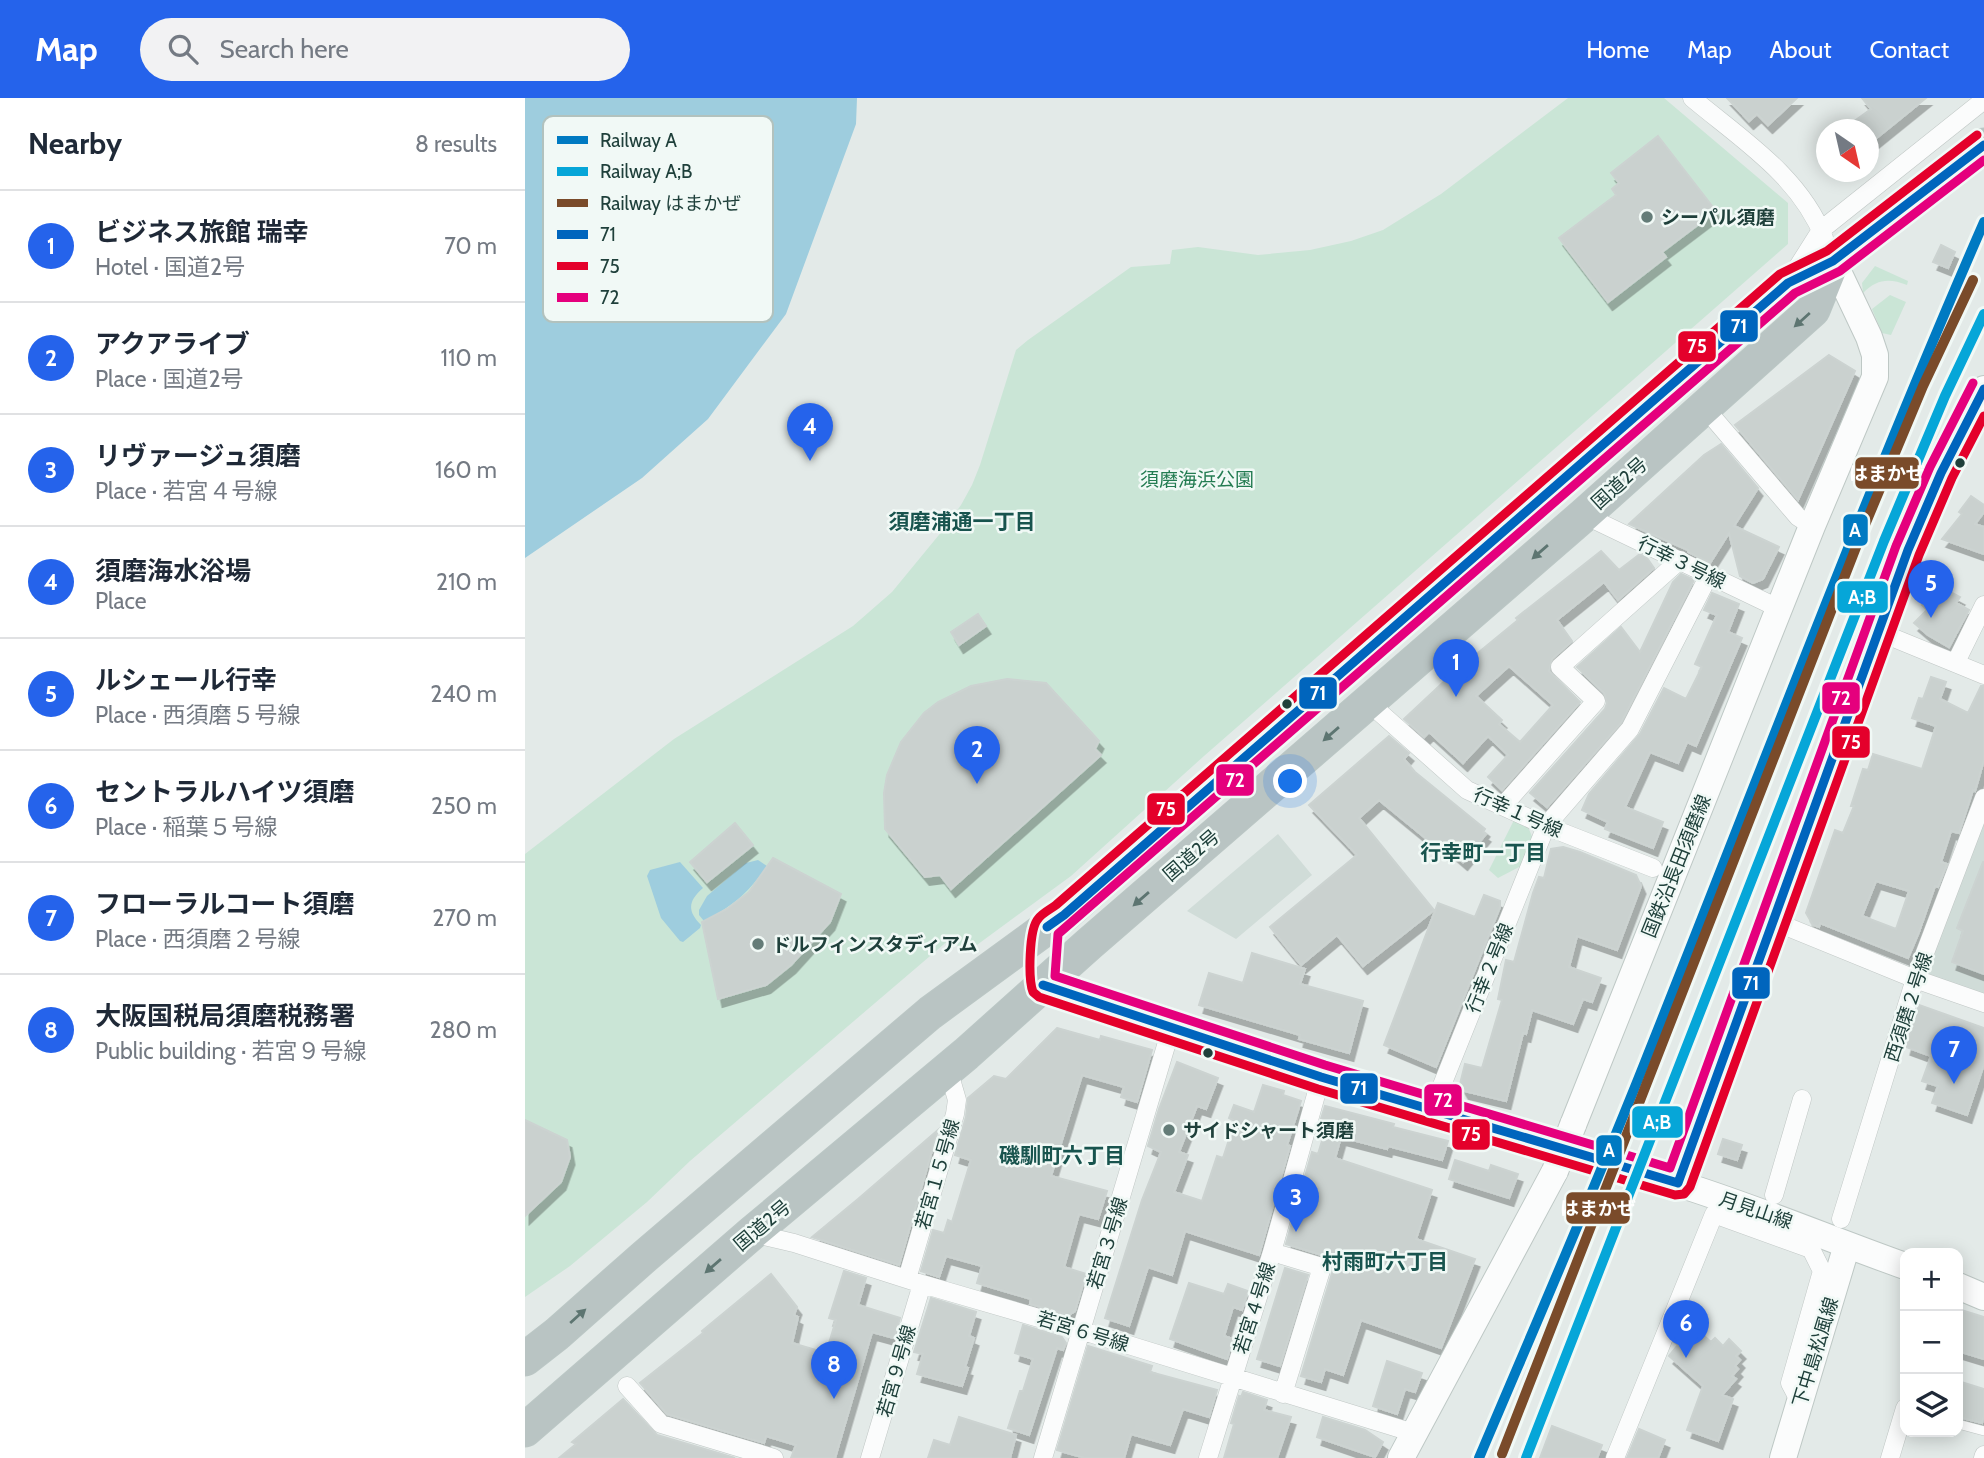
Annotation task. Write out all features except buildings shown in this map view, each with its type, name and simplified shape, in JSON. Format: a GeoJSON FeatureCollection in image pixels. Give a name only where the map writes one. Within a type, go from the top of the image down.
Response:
{"type":"FeatureCollection","features":[{"type":"Feature","properties":{"kind":"highway","name":"国道2号"},"geometry":{"type":"LineString","coordinates":[[525,1359],[930,1013],[1064,915],[1788,283],[1833,261],[1984,145]]}},
{"type":"Feature","properties":{"kind":"highway","name":"国道2号"},"geometry":{"type":"LineString","coordinates":[[525,1430],[752,1233],[948,1069],[1584,515],[1813,310],[1833,261]]}},
{"type":"Feature","properties":{"kind":"highway"},"geometry":{"type":"LineString","coordinates":[[769,1150],[807,1133],[840,1109],[939,1024],[1002,982],[1021,980],[1043,985],[1047,927]]}},
{"type":"Feature","properties":{"kind":"street"},"geometry":{"type":"LineString","coordinates":[[1692,98],[1793,184],[1815,215],[1833,261]]}},
{"type":"Feature","properties":{"kind":"street"},"geometry":{"type":"LineString","coordinates":[[1788,283],[1821,230],[1984,100]]}},
{"type":"Feature","properties":{"kind":"street","name":"国鉄沿長田須磨線"},"geometry":{"type":"LineString","coordinates":[[1401,1458],[1555,1171],[1812,526],[1875,377],[1875,355],[1869,337],[1833,261]]}},
{"type":"Feature","properties":{"kind":"street"},"geometry":{"type":"LineString","coordinates":[[1678,1183],[1908,550],[1941,472],[1984,389]]}},
{"type":"Feature","properties":{"kind":"street"},"geometry":{"type":"LineString","coordinates":[[1704,407],[1798,517],[1812,526]]}},
{"type":"Feature","properties":{"kind":"street","name":"行幸３号線"},"geometry":{"type":"LineString","coordinates":[[1584,515],[1780,609]]}},
{"type":"Feature","properties":{"kind":"street"},"geometry":{"type":"LineString","coordinates":[[1503,806],[1595,701],[1560,667],[1680,561]]}},
{"type":"Feature","properties":{"kind":"street","name":"行幸２号線"},"geometry":{"type":"LineString","coordinates":[[1432,1110],[1546,826],[1630,729],[1709,575]]}},
{"type":"Feature","properties":{"kind":"street"},"geometry":{"type":"LineString","coordinates":[[1956,662],[1984,605]]}},
{"type":"Feature","properties":{"kind":"street"},"geometry":{"type":"LineString","coordinates":[[1879,632],[1984,675]]}},
{"type":"Feature","properties":{"kind":"street","name":"行幸１号線"},"geometry":{"type":"LineString","coordinates":[[1368,702],[1467,790],[1546,826],[1653,868]]}},
{"type":"Feature","properties":{"kind":"street","name":"西須磨２号線"},"geometry":{"type":"LineString","coordinates":[[1841,1219],[1915,979],[1984,798]]}},
{"type":"Feature","properties":{"kind":"street"},"geometry":{"type":"LineString","coordinates":[[1773,921],[1915,979],[1984,1003]]}},
{"type":"Feature","properties":{"kind":"street","name":"月見山線"},"geometry":{"type":"LineString","coordinates":[[1043,985],[1321,1077],[1678,1183],[1900,1264]]}},
{"type":"Feature","properties":{"kind":"street","name":"若宮３号線"},"geometry":{"type":"LineString","coordinates":[[1043,1458],[1171,1029]]}},
{"type":"Feature","properties":{"kind":"street","name":"若宮１５号線"},"geometry":{"type":"LineString","coordinates":[[914,1282],[955,1114],[957,1100],[948,1069]]}},
{"type":"Feature","properties":{"kind":"street","name":"若宮４号線"},"geometry":{"type":"LineString","coordinates":[[1207,1458],[1272,1252],[1321,1077]]}},
{"type":"Feature","properties":{"kind":"street"},"geometry":{"type":"LineString","coordinates":[[1774,1195],[1802,1099]]}},
{"type":"Feature","properties":{"kind":"street"},"geometry":{"type":"LineString","coordinates":[[1615,1458],[1714,1214],[1811,1249],[1822,1271],[1790,1383],[1800,1402]]}},
{"type":"Feature","properties":{"kind":"street","name":"若宮６号線"},"geometry":{"type":"LineString","coordinates":[[752,1233],[794,1243],[914,1282],[1414,1433]]}},
{"type":"Feature","properties":{"kind":"street","name":"下中島松風線"},"geometry":{"type":"LineString","coordinates":[[1783,1458],[1847,1245]]}},
{"type":"Feature","properties":{"kind":"street"},"geometry":{"type":"LineString","coordinates":[[1272,1252],[1322,1267],[1283,1394]]}},
{"type":"Feature","properties":{"kind":"street","name":"若宮９号線"},"geometry":{"type":"LineString","coordinates":[[870,1458],[914,1282]]}},
{"type":"Feature","properties":{"kind":"street"},"geometry":{"type":"LineString","coordinates":[[627,1386],[661,1424],[774,1458]]}},
{"type":"Feature","properties":{"kind":"street"},"geometry":{"type":"LineString","coordinates":[[1890,1458],[1900,1426]]}},
{"type":"Feature","properties":{"kind":"lane"},"geometry":{"type":"LineString","coordinates":[[1963,1425],[1984,1431]]}},
{"type":"Feature","properties":{"kind":"shaded area"},"geometry":{"type":"Polygon","coordinates":[[[1984,819],[1984,996],[1925,975],[1984,819]]]}},
{"type":"Feature","properties":{"kind":"shaded area"},"geometry":{"type":"Polygon","coordinates":[[[1278,834],[1312,875],[1236,939],[1187,911],[1278,834]]]}},
{"type":"Feature","properties":{"kind":"green space","name":"須磨海浜公園"},"geometry":{"type":"Polygon","coordinates":[[[1568,98],[1664,98],[1788,203],[1788,244],[1071,876],[966,953],[950,939],[690,1161],[647,1202],[570,1266],[525,1297],[525,854],[674,739],[853,626],[892,592],[943,530],[972,485],[1016,350],[1028,340],[1131,267],[1170,264],[1172,250],[1198,247],[1258,255],[1310,250],[1351,241],[1383,230],[1441,194],[1568,98]]]}},
{"type":"Feature","properties":{"kind":"green space"},"geometry":{"type":"Polygon","coordinates":[[[1875,266],[1908,281],[1907,285],[1883,281],[1863,293],[1862,283],[1875,266]]]}},
{"type":"Feature","properties":{"kind":"green space"},"geometry":{"type":"Polygon","coordinates":[[[1890,295],[1906,302],[1891,335],[1882,333],[1872,309],[1890,295]]]}},
{"type":"Feature","properties":{"kind":"green space"},"geometry":{"type":"Polygon","coordinates":[[[1514,820],[1528,827],[1534,841],[1523,865],[1498,878],[1489,870],[1514,820]]]}},
{"type":"Feature","properties":{"kind":"water"},"geometry":{"type":"Polygon","coordinates":[[[525,98],[857,98],[856,124],[786,314],[708,419],[642,478],[525,558],[525,98]]]}},
{"type":"Feature","properties":{"kind":"water"},"geometry":{"type":"Polygon","coordinates":[[[758,860],[767,866],[753,884],[732,904],[704,921],[699,910],[707,896],[746,863],[758,860]]]}},
{"type":"Feature","properties":{"kind":"water"},"geometry":{"type":"Polygon","coordinates":[[[680,862],[703,888],[694,897],[691,906],[700,928],[683,942],[661,918],[647,876],[650,870],[680,862]]]}},
{"type":"Feature","properties":{"kind":"rail line","name":"A"},"geometry":{"type":"LineString","coordinates":[[1479,1458],[1625,1112],[1853,536],[1984,222]]}},
{"type":"Feature","properties":{"kind":"rail line","name":"はまかぜ"},"geometry":{"type":"LineString","coordinates":[[1502,1454],[1862,532],[1923,386],[1973,280]]}},
{"type":"Feature","properties":{"kind":"rail line","name":"A;B"},"geometry":{"type":"LineString","coordinates":[[1526,1458],[1884,541],[1945,396],[1984,314]]}},
{"type":"Feature","properties":{"kind":"transit line","name":"75"},"geometry":{"type":"LineString","coordinates":[[1977,135],[1827,251],[1780,274],[1042,915],[1035,924],[1031,943],[1030,977],[1033,992],[1039,997],[1318,1089],[1675,1195],[1684,1194],[1690,1187],[1919,555],[1952,478],[1984,416]]}},
{"type":"Feature","properties":{"kind":"transit line","name":"71"},"geometry":{"type":"LineString","coordinates":[[1047,927],[1788,283],[1833,261],[1984,145]]}},
{"type":"Feature","properties":{"kind":"transit line","name":"72"},"geometry":{"type":"LineString","coordinates":[[1973,383],[1930,467],[1896,546],[1670,1168],[1325,1065],[1055,976],[1058,934],[1795,293],[1840,271],[1984,160]]}},
{"type":"Feature","properties":{"kind":"transit line","name":"71"},"geometry":{"type":"LineString","coordinates":[[1678,1183],[1908,550],[1941,473],[1984,389]]}},
{"type":"Feature","properties":{"kind":"transit line","name":"71"},"geometry":{"type":"LineString","coordinates":[[1043,985],[1321,1077],[1678,1183]]}},
{"type":"Feature","properties":{"kind":"place","name":"シーパル須磨"},"geometry":{"type":"Point","coordinates":[1647,217]}},
{"type":"Feature","properties":{"kind":"place","name":"須磨海水浴場"},"geometry":{"type":"Point","coordinates":[810,461]}},
{"type":"Feature","properties":{"kind":"place","name":"ルシェール行幸"},"geometry":{"type":"Point","coordinates":[1931,618]}},
{"type":"Feature","properties":{"kind":"place","name":"ビジネス旅館 瑞幸"},"geometry":{"type":"Point","coordinates":[1456,697]}},
{"type":"Feature","properties":{"kind":"place","name":"アクアライブ"},"geometry":{"type":"Point","coordinates":[977,784]}},
{"type":"Feature","properties":{"kind":"place","name":"ドルフィンスタディアム"},"geometry":{"type":"Point","coordinates":[758,944]}},
{"type":"Feature","properties":{"kind":"place","name":"フローラルコート須磨"},"geometry":{"type":"Point","coordinates":[1954,1084]}},
{"type":"Feature","properties":{"kind":"place","name":"サイドシャート須磨"},"geometry":{"type":"Point","coordinates":[1169,1130]}},
{"type":"Feature","properties":{"kind":"place","name":"リヴァージュ須磨"},"geometry":{"type":"Point","coordinates":[1296,1232]}},
{"type":"Feature","properties":{"kind":"place","name":"セントラルハイツ須磨"},"geometry":{"type":"Point","coordinates":[1686,1358]}},
{"type":"Feature","properties":{"kind":"place","name":"大阪国税局須磨税務署"},"geometry":{"type":"Point","coordinates":[834,1399]}},
{"type":"Feature","properties":{"kind":"district","name":"須磨浦通一丁目"},"geometry":{"type":"Point","coordinates":[962,522]}},
{"type":"Feature","properties":{"kind":"district","name":"行幸町一丁目"},"geometry":{"type":"Point","coordinates":[1483,853]}},
{"type":"Feature","properties":{"kind":"district","name":"磯馴町六丁目"},"geometry":{"type":"Point","coordinates":[1062,1156]}},
{"type":"Feature","properties":{"kind":"district","name":"村雨町六丁目"},"geometry":{"type":"Point","coordinates":[1385,1262]}}]}
